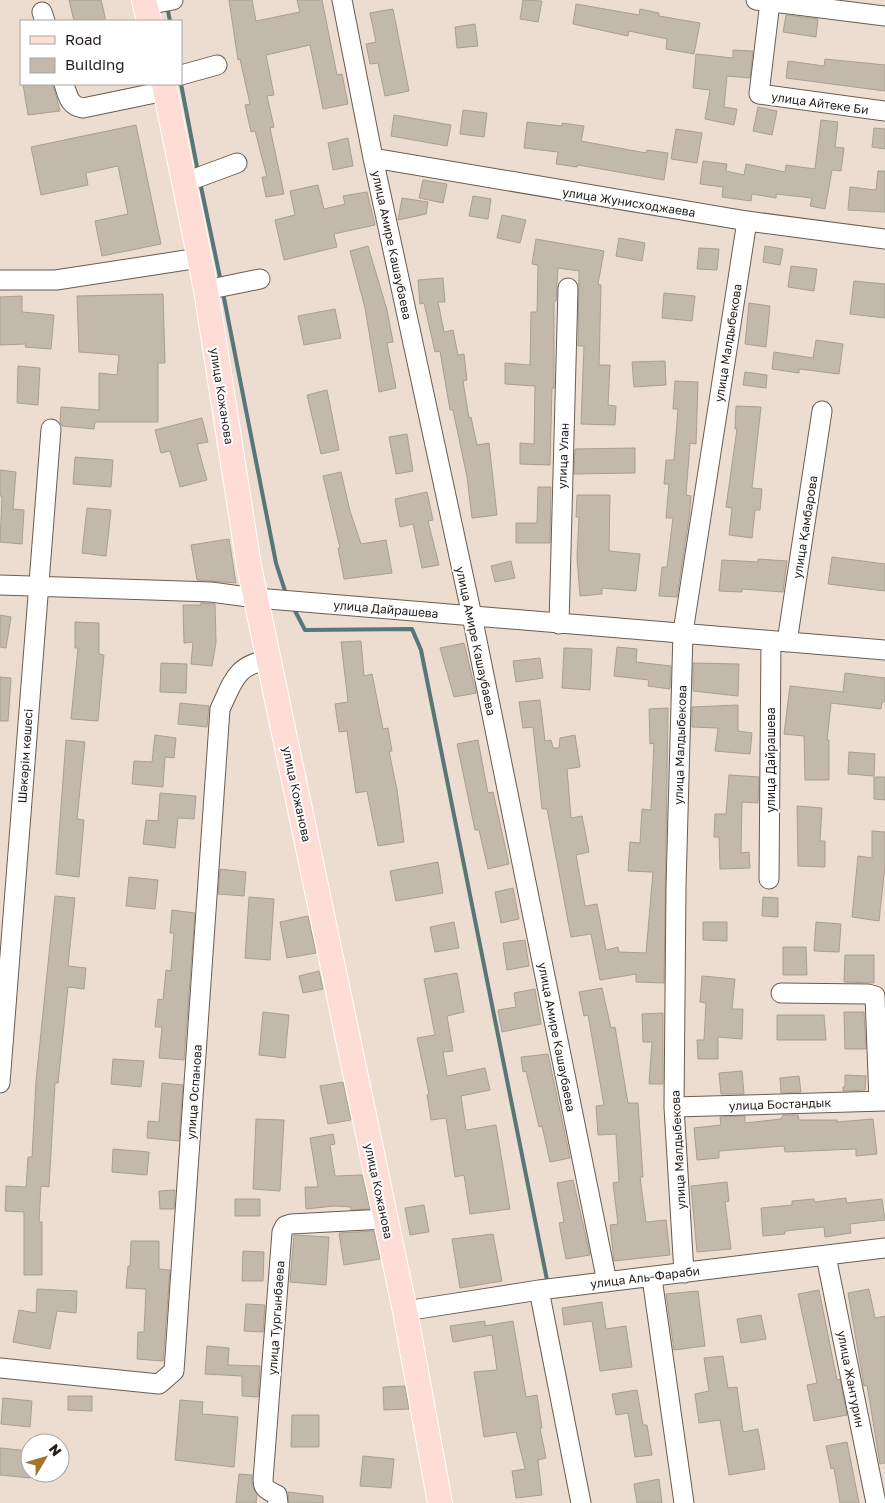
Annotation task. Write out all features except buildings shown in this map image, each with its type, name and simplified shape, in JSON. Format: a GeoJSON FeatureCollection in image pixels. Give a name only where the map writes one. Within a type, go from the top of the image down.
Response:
{"type":"FeatureCollection","features":[{"type":"Feature","properties":{"kind":"main road","name":"улица Кожанова"},"geometry":{"type":"LineString","coordinates":[[170,85],[183,183],[206,290],[256,598],[405,1311],[440,1503]]}},
{"type":"Feature","properties":{"kind":"street"},"geometry":{"type":"LineString","coordinates":[[146,9],[173,0]]}},
{"type":"Feature","properties":{"kind":"street","name":"улица Амире Кашаубаева"},"geometry":{"type":"LineString","coordinates":[[342,0],[373,158],[472,616],[607,1282]]}},
{"type":"Feature","properties":{"kind":"street"},"geometry":{"type":"LineString","coordinates":[[763,1],[885,16]]}},
{"type":"Feature","properties":{"kind":"street","name":"улица Айтеке Би"},"geometry":{"type":"LineString","coordinates":[[763,1],[759,94],[885,111]]}},
{"type":"Feature","properties":{"kind":"street"},"geometry":{"type":"LineString","coordinates":[[182,78],[217,65]]}},
{"type":"Feature","properties":{"kind":"street"},"geometry":{"type":"LineString","coordinates":[[64,85],[70,102],[74,107],[83,108],[163,85]]}},
{"type":"Feature","properties":{"kind":"street","name":"улица Жунисходжаева"},"geometry":{"type":"LineString","coordinates":[[373,158],[747,221],[885,239]]}},
{"type":"Feature","properties":{"kind":"street"},"geometry":{"type":"LineString","coordinates":[[183,183],[237,163]]}},
{"type":"Feature","properties":{"kind":"street","name":"улица Малдыбекова"},"geometry":{"type":"LineString","coordinates":[[684,1273],[674,1107],[676,886],[683,632],[747,221]]}},
{"type":"Feature","properties":{"kind":"street"},"geometry":{"type":"LineString","coordinates":[[0,280],[56,280],[198,258]]}},
{"type":"Feature","properties":{"kind":"street"},"geometry":{"type":"LineString","coordinates":[[206,290],[260,279]]}},
{"type":"Feature","properties":{"kind":"street","name":"улица Улан"},"geometry":{"type":"LineString","coordinates":[[559,624],[568,288]]}},
{"type":"Feature","properties":{"kind":"street","name":"улица Қамбарова"},"geometry":{"type":"LineString","coordinates":[[779,642],[822,411]]}},
{"type":"Feature","properties":{"kind":"street","name":"Шәкәрім көшесі"},"geometry":{"type":"LineString","coordinates":[[0,1083],[51,429]]}},
{"type":"Feature","properties":{"kind":"street","name":"улица Дайрашева"},"geometry":{"type":"LineString","coordinates":[[0,585],[210,592],[256,598],[885,650]]}},
{"type":"Feature","properties":{"kind":"street","name":"улица Дайрашева"},"geometry":{"type":"LineString","coordinates":[[769,879],[779,642]]}},
{"type":"Feature","properties":{"kind":"street","name":"улица Оспанова"},"geometry":{"type":"LineString","coordinates":[[0,1368],[159,1384],[174,1371],[220,709],[235,678],[248,664],[269,660]]}},
{"type":"Feature","properties":{"kind":"street"},"geometry":{"type":"LineString","coordinates":[[781,993],[868,994],[875,996],[882,1101]]}},
{"type":"Feature","properties":{"kind":"street","name":"улица Бостандык"},"geometry":{"type":"LineString","coordinates":[[674,1107],[882,1101]]}},
{"type":"Feature","properties":{"kind":"street","name":"улица Тургынбаева"},"geometry":{"type":"LineString","coordinates":[[278,1503],[277,1495],[266,1489],[263,1485],[263,1480],[282,1232],[285,1226],[291,1224],[385,1219]]}},
{"type":"Feature","properties":{"kind":"street","name":"улица Аль-Фараби"},"geometry":{"type":"LineString","coordinates":[[405,1311],[539,1290],[652,1278],[885,1248]]}},
{"type":"Feature","properties":{"kind":"street","name":"улица Жантурин"},"geometry":{"type":"LineString","coordinates":[[826,1256],[876,1503]]}},
{"type":"Feature","properties":{"kind":"street"},"geometry":{"type":"LineString","coordinates":[[652,1278],[684,1503]]}},
{"type":"Feature","properties":{"kind":"street"},"geometry":{"type":"LineString","coordinates":[[539,1290],[581,1503]]}},
{"type":"Feature","properties":{"kind":"waterway"},"geometry":{"type":"LineString","coordinates":[[167,6],[170,20]]}},
{"type":"Feature","properties":{"kind":"waterway"},"geometry":{"type":"LineString","coordinates":[[181,85],[198,172]]}},
{"type":"Feature","properties":{"kind":"waterway"},"geometry":{"type":"LineString","coordinates":[[200,182],[221,282]]}},
{"type":"Feature","properties":{"kind":"waterway"},"geometry":{"type":"LineString","coordinates":[[224,298],[276,563],[286,594]]}},
{"type":"Feature","properties":{"kind":"waterway"},"geometry":{"type":"LineString","coordinates":[[293,607],[305,630],[412,629],[421,650],[548,1285]]}}]}
